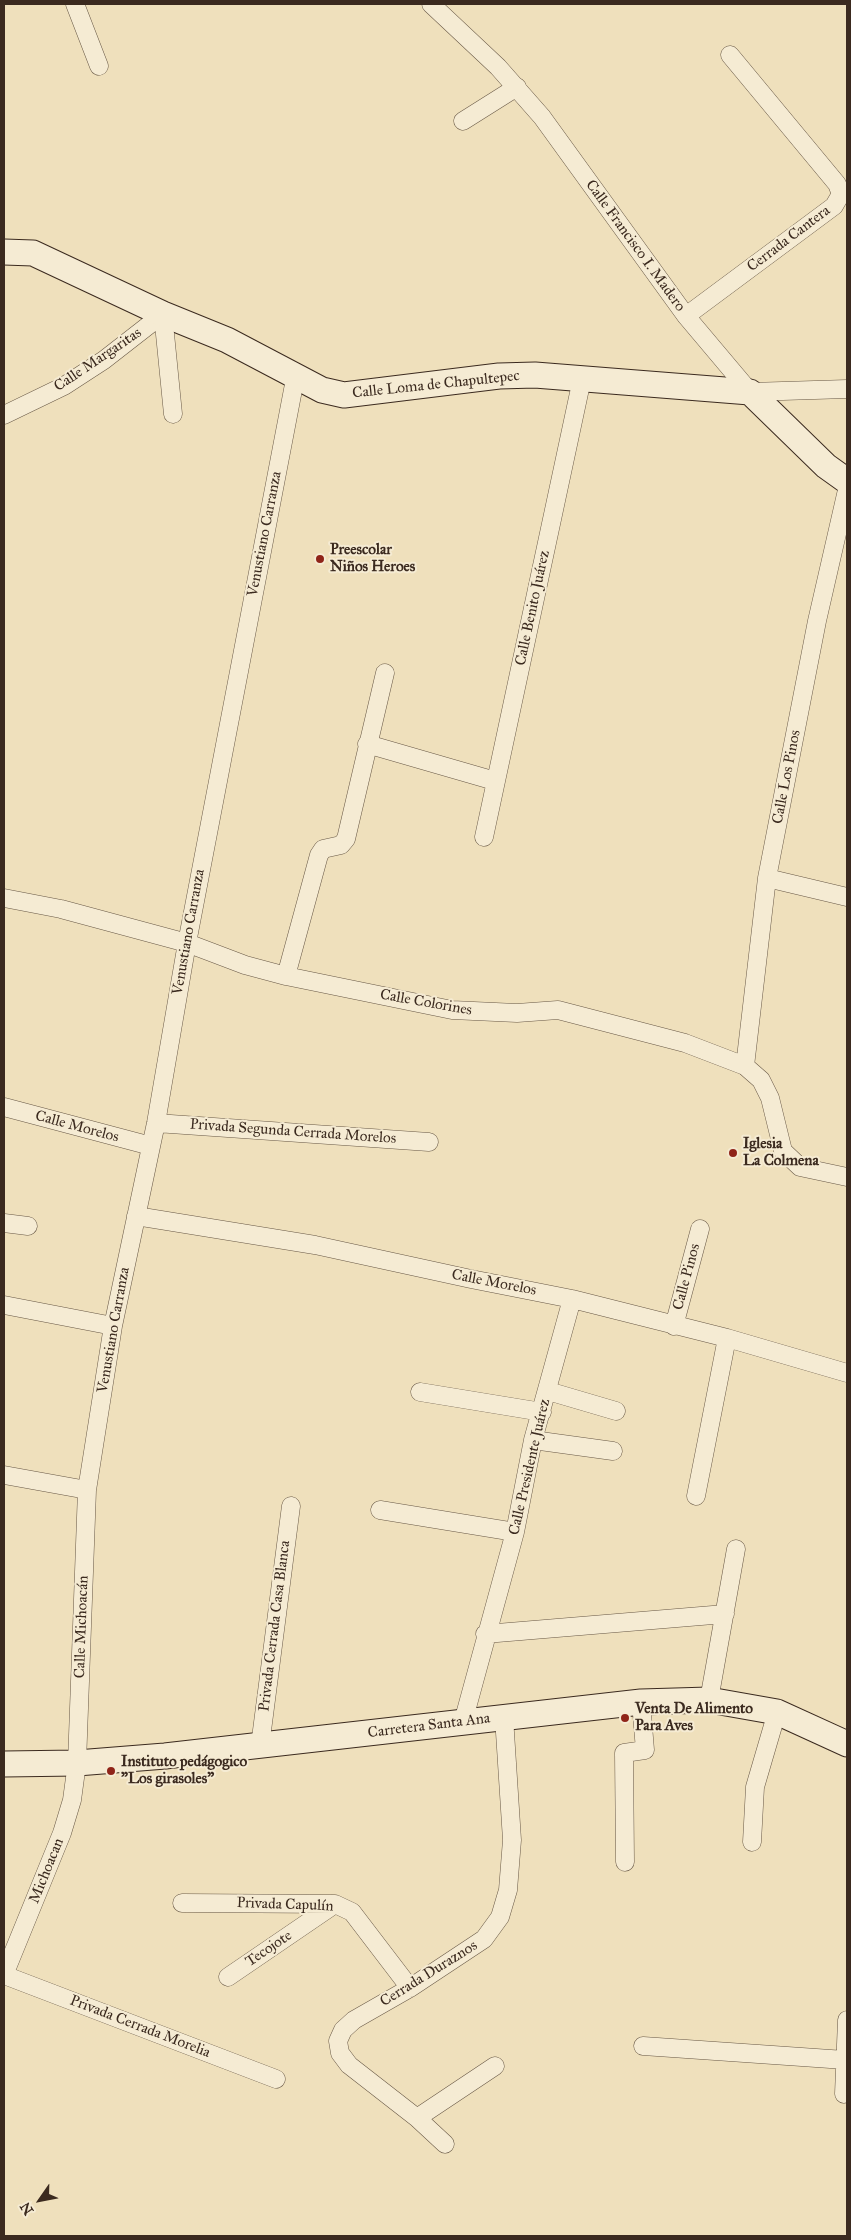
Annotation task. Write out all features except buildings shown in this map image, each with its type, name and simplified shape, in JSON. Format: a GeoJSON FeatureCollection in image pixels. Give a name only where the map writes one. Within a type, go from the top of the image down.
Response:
{"type":"FeatureCollection","features":[{"type":"Feature","properties":{"kind":"street"},"geometry":{"type":"LineString","coordinates":[[75,4],[99,66]]}},
{"type":"Feature","properties":{"kind":"street","name":"Calle Francisco I. Madero"},"geometry":{"type":"LineString","coordinates":[[438,6],[517,87],[542,117],[686,316],[750,392],[826,466],[847,481]]}},
{"type":"Feature","properties":{"kind":"street","name":"Cerrada Cantera"},"geometry":{"type":"LineString","coordinates":[[686,316],[834,206],[841,194],[837,184],[730,55]]}},
{"type":"Feature","properties":{"kind":"street"},"geometry":{"type":"LineString","coordinates":[[463,121],[517,87]]}},
{"type":"Feature","properties":{"kind":"street","name":"Calle Loma de Chapultepec"},"geometry":{"type":"LineString","coordinates":[[4,252],[33,253],[164,314],[227,340],[296,374],[322,390],[344,395],[499,376],[535,374],[750,392]]}},
{"type":"Feature","properties":{"kind":"street"},"geometry":{"type":"LineString","coordinates":[[164,314],[173,414]]}},
{"type":"Feature","properties":{"kind":"street","name":"Calle Margaritas"},"geometry":{"type":"LineString","coordinates":[[4,415],[64,386],[104,360],[164,314]]}},
{"type":"Feature","properties":{"kind":"street","name":"Venustiano Carranza"},"geometry":{"type":"LineString","coordinates":[[87,1490],[113,1326],[156,1122],[187,943],[296,374]]}},
{"type":"Feature","properties":{"kind":"street","name":"Calle Benito Juárez"},"geometry":{"type":"LineString","coordinates":[[484,837],[582,379]]}},
{"type":"Feature","properties":{"kind":"street"},"geometry":{"type":"LineString","coordinates":[[750,392],[847,389]]}},
{"type":"Feature","properties":{"kind":"street","name":"Calle Los Pinos"},"geometry":{"type":"LineString","coordinates":[[745,1066],[767,878],[817,621],[847,490]]}},
{"type":"Feature","properties":{"kind":"street"},"geometry":{"type":"LineString","coordinates":[[286,976],[319,855],[323,849],[341,845],[346,839],[385,673]]}},
{"type":"Feature","properties":{"kind":"street"},"geometry":{"type":"LineString","coordinates":[[367,744],[495,781]]}},
{"type":"Feature","properties":{"kind":"street"},"geometry":{"type":"LineString","coordinates":[[767,878],[847,897]]}},
{"type":"Feature","properties":{"kind":"street","name":"Calle Colorines"},"geometry":{"type":"LineString","coordinates":[[4,898],[61,909],[187,943],[245,965],[286,976],[452,1010],[517,1013],[558,1010],[685,1043],[745,1066],[761,1080],[770,1098],[783,1151],[800,1167],[847,1177]]}},
{"type":"Feature","properties":{"kind":"street","name":"Calle Morelos"},"geometry":{"type":"LineString","coordinates":[[4,1107],[151,1146]]}},
{"type":"Feature","properties":{"kind":"street","name":"Privada Segunda Cerrada Morelos"},"geometry":{"type":"LineString","coordinates":[[156,1122],[429,1142]]}},
{"type":"Feature","properties":{"kind":"street","name":"Calle Morelos"},"geometry":{"type":"LineString","coordinates":[[136,1216],[315,1245],[471,1280],[572,1299],[727,1338],[847,1373]]}},
{"type":"Feature","properties":{"kind":"street"},"geometry":{"type":"LineString","coordinates":[[4,1223],[28,1226]]}},
{"type":"Feature","properties":{"kind":"street","name":"Calle Pinos"},"geometry":{"type":"LineString","coordinates":[[674,1326],[700,1228]]}},
{"type":"Feature","properties":{"kind":"street","name":"Calle Presidente Juárez"},"geometry":{"type":"LineString","coordinates":[[463,1722],[514,1532],[533,1440],[572,1299]]}},
{"type":"Feature","properties":{"kind":"street"},"geometry":{"type":"LineString","coordinates":[[4,1305],[113,1326]]}},
{"type":"Feature","properties":{"kind":"street"},"geometry":{"type":"LineString","coordinates":[[696,1496],[727,1338]]}},
{"type":"Feature","properties":{"kind":"street"},"geometry":{"type":"LineString","coordinates":[[548,1391],[616,1411]]}},
{"type":"Feature","properties":{"kind":"street"},"geometry":{"type":"LineString","coordinates":[[420,1392],[542,1412]]}},
{"type":"Feature","properties":{"kind":"street"},"geometry":{"type":"LineString","coordinates":[[533,1440],[613,1451]]}},
{"type":"Feature","properties":{"kind":"street"},"geometry":{"type":"LineString","coordinates":[[4,1475],[87,1490]]}},
{"type":"Feature","properties":{"kind":"street","name":"Calle Michoacán"},"geometry":{"type":"LineString","coordinates":[[78,1763],[87,1490]]}},
{"type":"Feature","properties":{"kind":"street","name":"Privada Cerrada Casa Blanca"},"geometry":{"type":"LineString","coordinates":[[260,1746],[291,1506]]}},
{"type":"Feature","properties":{"kind":"street"},"geometry":{"type":"LineString","coordinates":[[380,1510],[514,1532]]}},
{"type":"Feature","properties":{"kind":"street"},"geometry":{"type":"LineString","coordinates":[[709,1700],[736,1549]]}},
{"type":"Feature","properties":{"kind":"street"},"geometry":{"type":"LineString","coordinates":[[486,1634],[725,1614]]}},
{"type":"Feature","properties":{"kind":"street","name":"Carretera Santa Ana"},"geometry":{"type":"LineString","coordinates":[[4,1764],[78,1763],[260,1746],[641,1702],[709,1700],[777,1712],[847,1744]]}},
{"type":"Feature","properties":{"kind":"street"},"geometry":{"type":"LineString","coordinates":[[625,1862],[624,1752],[645,1750],[641,1702]]}},
{"type":"Feature","properties":{"kind":"street"},"geometry":{"type":"LineString","coordinates":[[752,1842],[755,1787],[777,1712]]}},
{"type":"Feature","properties":{"kind":"street","name":"Cerrada Duraznos"},"geometry":{"type":"LineString","coordinates":[[417,2118],[349,2065],[340,2053],[338,2041],[343,2030],[354,2020],[410,1988],[484,1939],[500,1917],[508,1890],[512,1840],[504,1717]]}},
{"type":"Feature","properties":{"kind":"street","name":"Michoacan"},"geometry":{"type":"LineString","coordinates":[[4,1975],[62,1833],[72,1800],[78,1763]]}},
{"type":"Feature","properties":{"kind":"street","name":"Privada Capulín"},"geometry":{"type":"LineString","coordinates":[[182,1903],[335,1904],[352,1912],[410,1988]]}},
{"type":"Feature","properties":{"kind":"street","name":"Tecojote"},"geometry":{"type":"LineString","coordinates":[[228,1977],[335,1904]]}},
{"type":"Feature","properties":{"kind":"street","name":"Privada Cerrada Morelia"},"geometry":{"type":"LineString","coordinates":[[4,1975],[276,2079]]}},
{"type":"Feature","properties":{"kind":"street"},"geometry":{"type":"LineString","coordinates":[[844,2094],[847,2020]]}},
{"type":"Feature","properties":{"kind":"street"},"geometry":{"type":"LineString","coordinates":[[643,2046],[845,2060]]}},
{"type":"Feature","properties":{"kind":"street"},"geometry":{"type":"LineString","coordinates":[[445,2144],[417,2118],[494,2066]]}},
{"type":"Feature","properties":{"kind":"place","name":"Preescolar Niños Heroes"},"geometry":{"type":"Point","coordinates":[320,559]}},
{"type":"Feature","properties":{"kind":"place","name":"Iglesia La Colmena"},"geometry":{"type":"Point","coordinates":[733,1153]}},
{"type":"Feature","properties":{"kind":"place","name":"Venta De Alimento Para Aves"},"geometry":{"type":"Point","coordinates":[625,1718]}},
{"type":"Feature","properties":{"kind":"place","name":"Instituto pedágogico \"Los girasoles\""},"geometry":{"type":"Point","coordinates":[111,1771]}}]}
